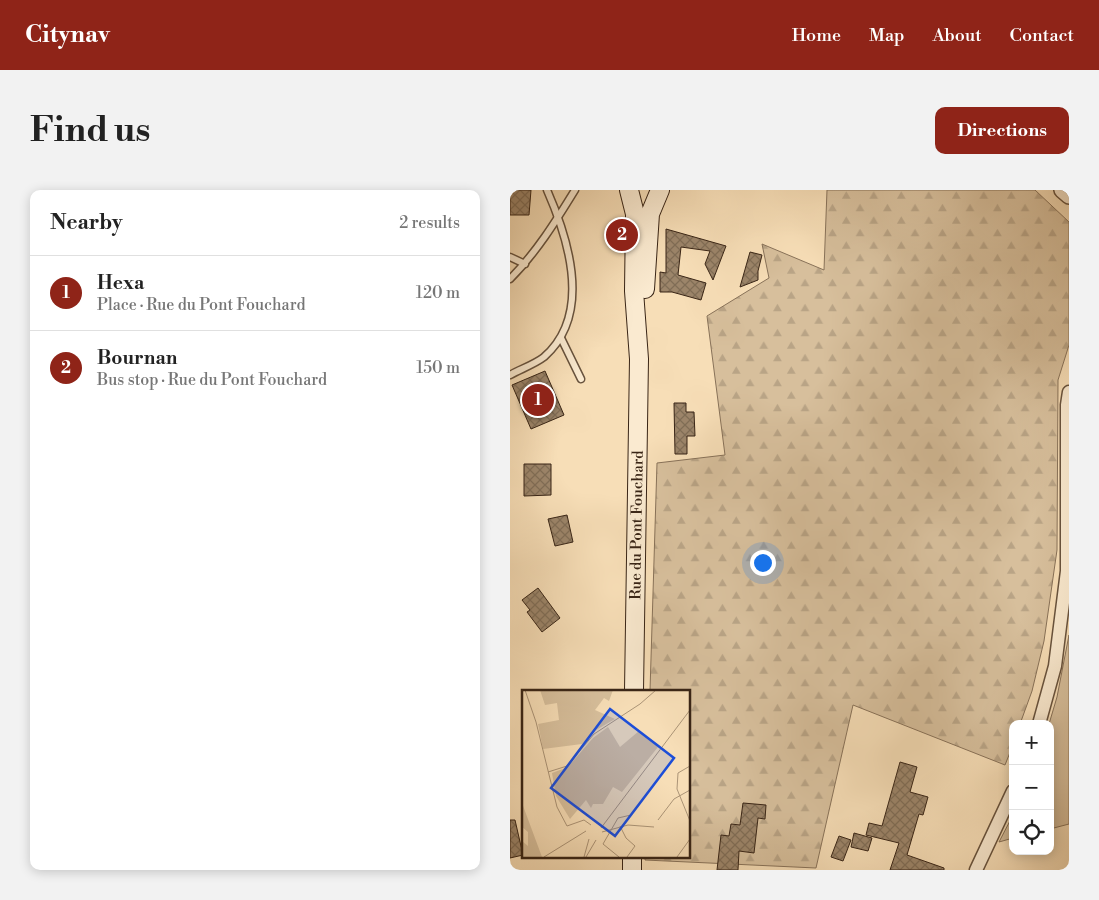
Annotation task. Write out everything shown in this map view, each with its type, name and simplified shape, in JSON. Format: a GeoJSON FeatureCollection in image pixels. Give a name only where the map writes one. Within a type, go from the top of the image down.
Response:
{"type":"FeatureCollection","features":[{"type":"Feature","properties":{"kind":"main road","name":"Rue du Pont Fouchard"},"geometry":{"type":"LineString","coordinates":[[629,190],[635,214],[634,291],[639,359]]}},
{"type":"Feature","properties":{"kind":"main road","name":"Rue du Pont Fouchard"},"geometry":{"type":"LineString","coordinates":[[634,690],[639,359],[650,214],[660,190]]}},
{"type":"Feature","properties":{"kind":"street"},"geometry":{"type":"LineString","coordinates":[[1062,190],[1069,196]]}},
{"type":"Feature","properties":{"kind":"street"},"geometry":{"type":"LineString","coordinates":[[1040,720],[1055,666],[1067,571],[1067,415],[1069,392]]}},
{"type":"Feature","properties":{"kind":"street"},"geometry":{"type":"LineString","coordinates":[[976,870],[1009,800]]}},
{"type":"Feature","properties":{"kind":"lane"},"geometry":{"type":"LineString","coordinates":[[510,374],[543,358],[561,338],[572,303],[572,270],[559,216],[547,190]]}},
{"type":"Feature","properties":{"kind":"lane"},"geometry":{"type":"LineString","coordinates":[[510,279],[525,264],[575,190]]}},
{"type":"Feature","properties":{"kind":"lane"},"geometry":{"type":"LineString","coordinates":[[510,257],[525,264]]}},
{"type":"Feature","properties":{"kind":"lane"},"geometry":{"type":"LineString","coordinates":[[561,338],[581,379]]}},
{"type":"Feature","properties":{"kind":"green space"},"geometry":{"type":"Polygon","coordinates":[[[827,190],[1035,190],[1069,222],[1069,345],[1058,380],[1057,550],[1044,641],[1032,691],[1021,720],[1009,720],[1009,755],[1005,765],[853,705],[816,868],[645,860],[645,858],[690,858],[690,690],[650,690],[657,463],[725,455],[707,316],[769,278],[762,244],[824,270],[827,190]]]}},
{"type":"Feature","properties":{"kind":"green space"},"geometry":{"type":"Polygon","coordinates":[[[1069,635],[1069,824],[1054,828],[1054,720],[1050,720],[1057,697],[1069,635]]]}},
{"type":"Feature","properties":{"kind":"green space"},"geometry":{"type":"Polygon","coordinates":[[[1009,823],[1009,839],[999,842],[1009,823]]]}},
{"type":"Feature","properties":{"kind":"building"},"geometry":{"type":"Polygon","coordinates":[[[510,190],[531,190],[529,215],[510,215],[510,190]]]}},
{"type":"Feature","properties":{"kind":"building"},"geometry":{"type":"Polygon","coordinates":[[[666,229],[726,246],[713,280],[705,264],[710,251],[681,247],[678,275],[706,283],[701,300],[672,292],[660,292],[660,272],[666,273],[666,229]]]}},
{"type":"Feature","properties":{"kind":"building"},"geometry":{"type":"Polygon","coordinates":[[[750,252],[762,255],[758,280],[740,287],[750,252]]]}},
{"type":"Feature","properties":{"kind":"building"},"geometry":{"type":"Polygon","coordinates":[[[545,371],[564,415],[531,429],[512,385],[545,371]]]}},
{"type":"Feature","properties":{"kind":"building"},"geometry":{"type":"Polygon","coordinates":[[[674,403],[686,403],[686,412],[694,412],[695,436],[687,436],[687,454],[675,454],[674,403]]]}},
{"type":"Feature","properties":{"kind":"building"},"geometry":{"type":"Polygon","coordinates":[[[524,464],[551,464],[551,495],[524,496],[524,464]]]}},
{"type":"Feature","properties":{"kind":"building"},"geometry":{"type":"Polygon","coordinates":[[[567,515],[573,542],[555,546],[548,519],[567,515]]]}},
{"type":"Feature","properties":{"kind":"building"},"geometry":{"type":"Polygon","coordinates":[[[538,588],[560,618],[542,632],[527,612],[530,610],[522,600],[538,588]]]}},
{"type":"Feature","properties":{"kind":"building"},"geometry":{"type":"Polygon","coordinates":[[[900,762],[917,767],[910,792],[928,797],[923,815],[919,814],[907,855],[944,868],[944,870],[890,870],[899,843],[866,835],[869,823],[882,826],[900,762]]]}},
{"type":"Feature","properties":{"kind":"building"},"geometry":{"type":"Polygon","coordinates":[[[743,803],[766,805],[765,819],[758,818],[754,853],[739,851],[738,870],[717,870],[721,835],[729,836],[731,824],[740,825],[743,803]]]}},
{"type":"Feature","properties":{"kind":"building"},"geometry":{"type":"Polygon","coordinates":[[[510,820],[515,820],[522,855],[510,858],[510,820]]]}},
{"type":"Feature","properties":{"kind":"building"},"geometry":{"type":"Polygon","coordinates":[[[854,833],[872,838],[868,851],[851,847],[854,833]]]}},
{"type":"Feature","properties":{"kind":"building"},"geometry":{"type":"Polygon","coordinates":[[[839,836],[851,840],[843,861],[831,857],[839,836]]]}},
{"type":"Feature","properties":{"kind":"place","name":"Bournan"},"geometry":{"type":"Point","coordinates":[622,235]}},
{"type":"Feature","properties":{"kind":"place","name":"Hexa"},"geometry":{"type":"Point","coordinates":[538,400]}}]}
